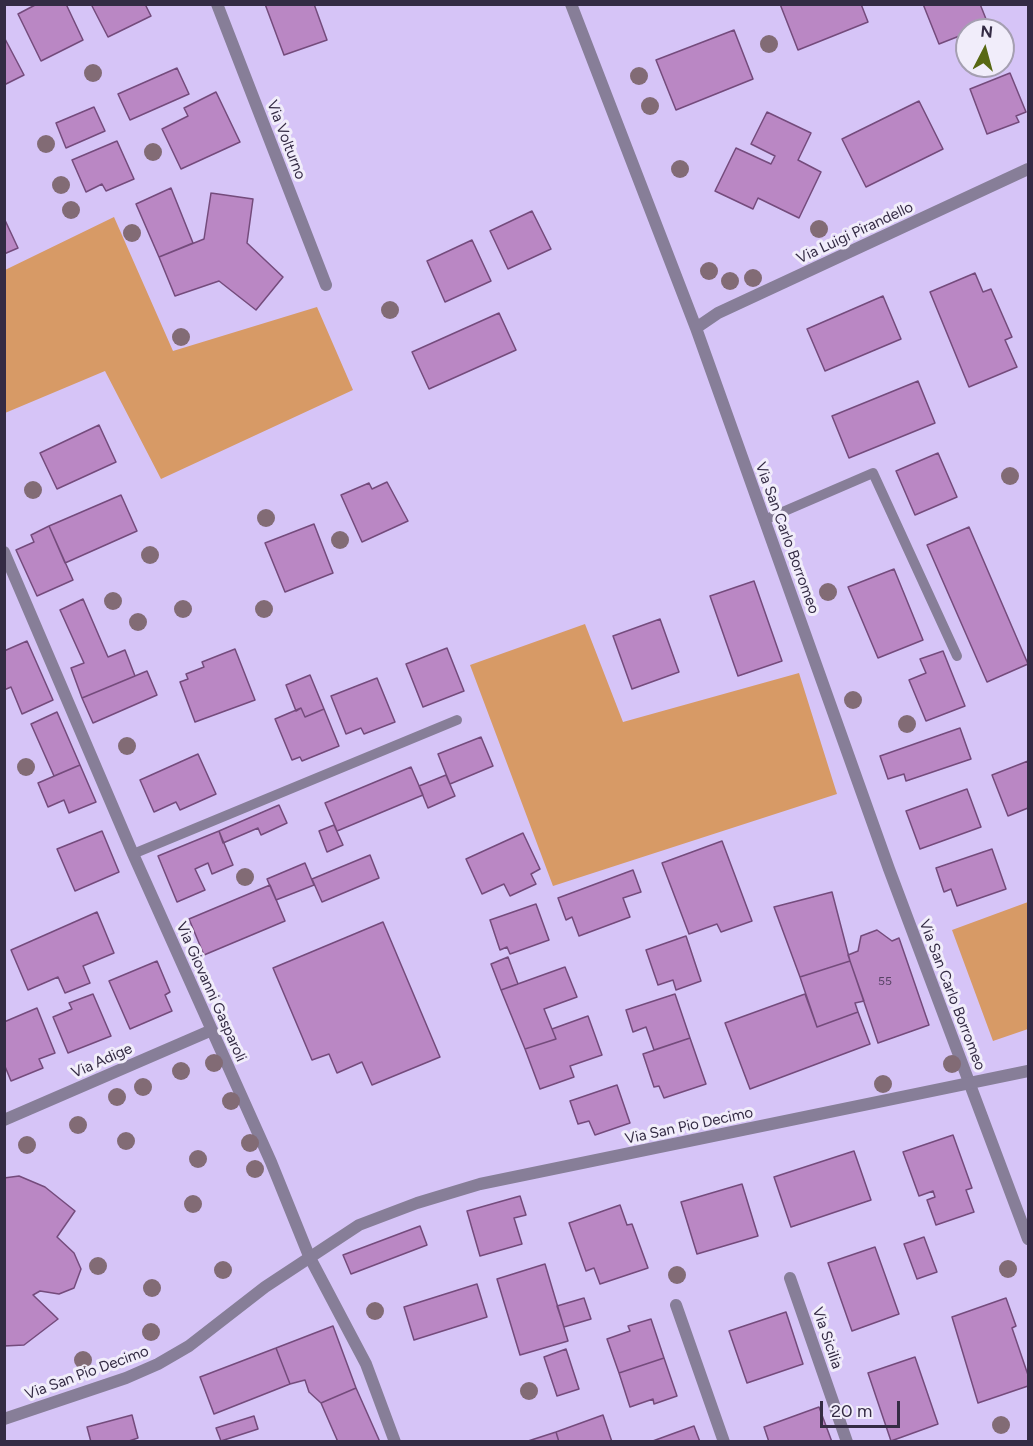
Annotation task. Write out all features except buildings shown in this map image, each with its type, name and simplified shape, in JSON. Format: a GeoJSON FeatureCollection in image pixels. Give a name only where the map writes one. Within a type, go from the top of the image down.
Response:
{"type":"FeatureCollection","features":[{"type":"Feature","properties":{"kind":"street","name":"Via Volturno"},"geometry":{"type":"LineString","coordinates":[[217,4],[326,285]]}},
{"type":"Feature","properties":{"kind":"street","name":"Via San Carlo Borromeo"},"geometry":{"type":"LineString","coordinates":[[571,4],[696,327],[889,869],[1029,1239]]}},
{"type":"Feature","properties":{"kind":"street","name":"Via Luigi Pirandello"},"geometry":{"type":"LineString","coordinates":[[696,327],[718,314],[1029,169]]}},
{"type":"Feature","properties":{"kind":"street","name":"Via Giovanni Gasparoli"},"geometry":{"type":"LineString","coordinates":[[4,552],[133,854],[272,1162],[309,1256],[366,1364],[395,1442]]}},
{"type":"Feature","properties":{"kind":"street","name":"Via Adige"},"geometry":{"type":"LineString","coordinates":[[4,1120],[212,1030]]}},
{"type":"Feature","properties":{"kind":"street","name":"Via San Pio Decimo"},"geometry":{"type":"LineString","coordinates":[[4,1419],[126,1378],[158,1364],[189,1346],[309,1256],[359,1225],[480,1184],[1029,1071]]}},
{"type":"Feature","properties":{"kind":"street","name":"Via Sicilia"},"geometry":{"type":"LineString","coordinates":[[790,1278],[847,1442]]}},
{"type":"Feature","properties":{"kind":"street"},"geometry":{"type":"LineString","coordinates":[[675,1305],[724,1442]]}},
{"type":"Feature","properties":{"kind":"lane"},"geometry":{"type":"LineString","coordinates":[[764,520],[873,473],[957,656]]}},
{"type":"Feature","properties":{"kind":"lane"},"geometry":{"type":"LineString","coordinates":[[133,854],[457,720]]}},
{"type":"Feature","properties":{"kind":"shaded area"},"geometry":{"type":"Polygon","coordinates":[[[114,217],[173,351],[317,307],[353,390],[161,479],[105,371],[5,413],[5,270],[114,217]]]}},
{"type":"Feature","properties":{"kind":"shaded area"},"geometry":{"type":"Polygon","coordinates":[[[585,624],[623,722],[799,673],[837,794],[553,886],[470,665],[585,624]]]}},
{"type":"Feature","properties":{"kind":"shaded area"},"geometry":{"type":"Polygon","coordinates":[[[1028,902],[1028,1029],[993,1041],[952,930],[1028,902]]]}}]}
